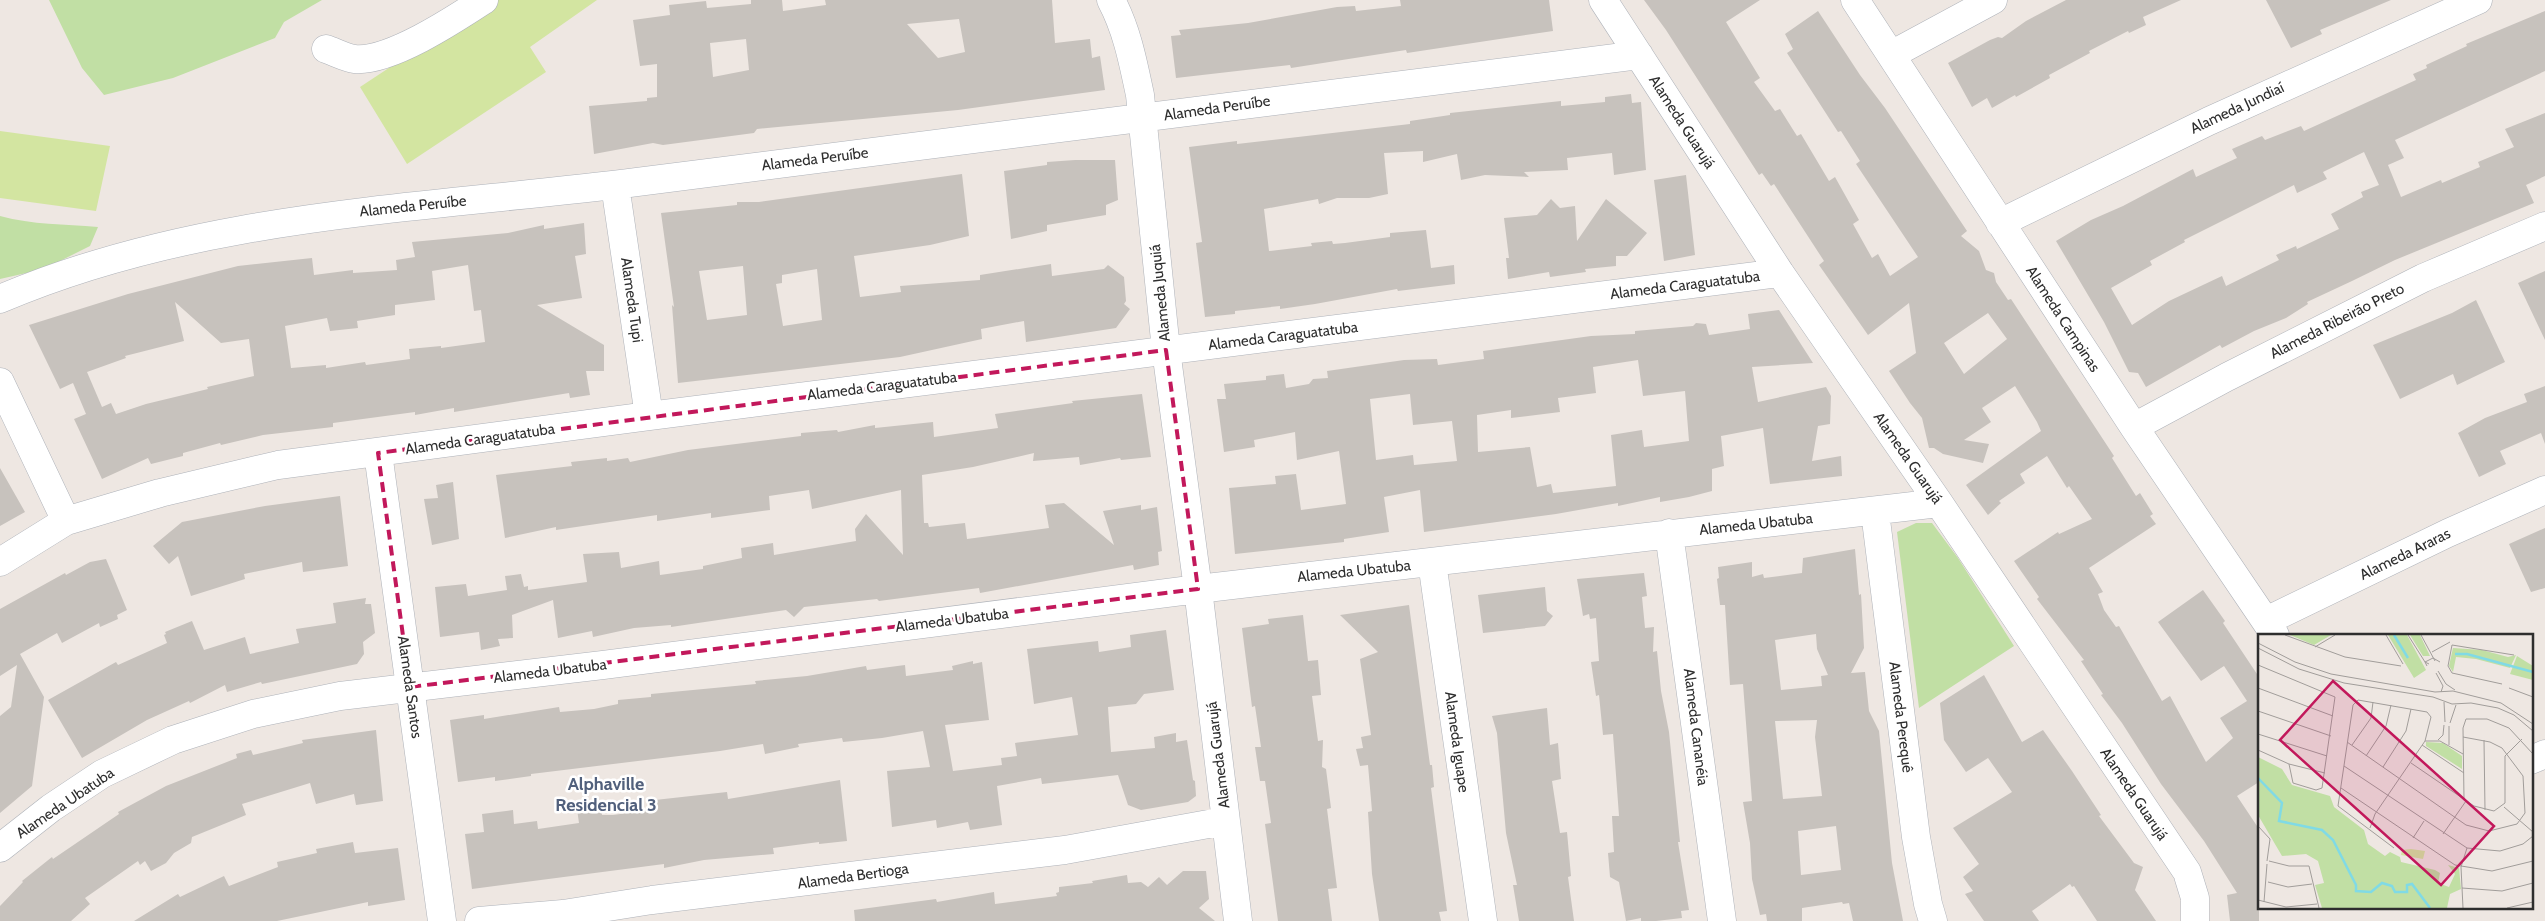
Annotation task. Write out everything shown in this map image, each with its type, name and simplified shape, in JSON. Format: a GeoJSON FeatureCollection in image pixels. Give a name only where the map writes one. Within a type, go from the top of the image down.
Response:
{"type":"FeatureCollection","features":[{"type":"Feature","properties":{"kind":"street"},"geometry":{"type":"LineString","coordinates":[[326,49],[355,59],[389,52],[444,26],[484,0]]}},
{"type":"Feature","properties":{"kind":"street","name":"Alameda Juquiá"},"geometry":{"type":"LineString","coordinates":[[1111,0],[1121,18],[1133,60],[1142,118],[1166,350],[1198,589]]}},
{"type":"Feature","properties":{"kind":"street","name":"Alameda Guarujá"},"geometry":{"type":"LineString","coordinates":[[1603,0],[1780,273],[1939,503],[2186,872],[2196,898],[2195,921]]}},
{"type":"Feature","properties":{"kind":"street","name":"Alameda Campinas"},"geometry":{"type":"LineString","coordinates":[[1855,0],[2134,428],[2271,628]]}},
{"type":"Feature","properties":{"kind":"street"},"geometry":{"type":"LineString","coordinates":[[1891,55],[1993,0]]}},
{"type":"Feature","properties":{"kind":"street","name":"Alameda Jundiaí"},"geometry":{"type":"LineString","coordinates":[[2000,224],[2209,121],[2478,0]]}},
{"type":"Feature","properties":{"kind":"street","name":"Alameda Peruíbe"},"geometry":{"type":"LineString","coordinates":[[0,298],[36,283],[132,253],[226,233],[314,218],[396,207],[615,184],[1639,55]]}},
{"type":"Feature","properties":{"kind":"street","name":"Alameda Tupi"},"geometry":{"type":"LineString","coordinates":[[615,184],[649,416]]}},
{"type":"Feature","properties":{"kind":"street","name":"Alameda Ribeirão Preto"},"geometry":{"type":"LineString","coordinates":[[2134,428],[2227,377],[2423,278],[2545,226]]}},
{"type":"Feature","properties":{"kind":"street","name":"Alameda Caraguatatuba"},"geometry":{"type":"LineString","coordinates":[[0,562],[66,521],[160,493],[278,465],[649,416],[1780,273]]}},
{"type":"Feature","properties":{"kind":"street"},"geometry":{"type":"LineString","coordinates":[[0,382],[66,521]]}},
{"type":"Feature","properties":{"kind":"street","name":"Alameda Santos"},"geometry":{"type":"LineString","coordinates":[[378,453],[442,921]]}},
{"type":"Feature","properties":{"kind":"street","name":"Alameda Araras"},"geometry":{"type":"LineString","coordinates":[[2271,628],[2448,533],[2545,490]]}},
{"type":"Feature","properties":{"kind":"street","name":"Alameda Ubatuba"},"geometry":{"type":"LineString","coordinates":[[0,848],[51,808],[102,774],[173,740],[253,714],[340,696],[603,665],[1198,589],[1669,533],[1875,512],[1939,503]]}},
{"type":"Feature","properties":{"kind":"street","name":"Alameda Perequê"},"geometry":{"type":"LineString","coordinates":[[1875,512],[1916,837],[1928,904],[1933,921]]}},
{"type":"Feature","properties":{"kind":"street","name":"Alameda Cananéia"},"geometry":{"type":"LineString","coordinates":[[1669,533],[1722,921]]}},
{"type":"Feature","properties":{"kind":"street","name":"Alameda Iguape"},"geometry":{"type":"LineString","coordinates":[[1432,562],[1483,921]]}},
{"type":"Feature","properties":{"kind":"street","name":"Alameda Guarujá"},"geometry":{"type":"LineString","coordinates":[[1198,589],[1238,921]]}},
{"type":"Feature","properties":{"kind":"street"},"geometry":{"type":"LineString","coordinates":[[2532,760],[2545,754]]}},
{"type":"Feature","properties":{"kind":"street","name":"Alameda Bertioga"},"geometry":{"type":"LineString","coordinates":[[479,921],[563,914],[652,900],[1065,850],[1226,821]]}},
{"type":"Feature","properties":{"kind":"highlighted area"},"geometry":{"type":"Polygon","coordinates":[[[1166,350],[1198,589],[410,687],[378,453],[1166,350]]]}},
{"type":"Feature","properties":{"kind":"green space"},"geometry":{"type":"Polygon","coordinates":[[[49,0],[322,0],[284,22],[275,38],[173,78],[104,95],[82,68],[49,0]]]}},
{"type":"Feature","properties":{"kind":"green space"},"geometry":{"type":"Polygon","coordinates":[[[492,0],[597,0],[530,47],[546,72],[407,164],[360,87],[492,0]]]}},
{"type":"Feature","properties":{"kind":"green space"},"geometry":{"type":"Polygon","coordinates":[[[0,131],[110,146],[96,211],[0,198],[0,131]]]}},
{"type":"Feature","properties":{"kind":"green space"},"geometry":{"type":"Polygon","coordinates":[[[0,216],[37,223],[98,227],[90,246],[44,269],[0,279],[0,216]]]}},
{"type":"Feature","properties":{"kind":"green space"},"geometry":{"type":"Polygon","coordinates":[[[1916,523],[1932,523],[1958,558],[2014,646],[1919,708],[1897,532],[1916,523]]]}},
{"type":"Feature","properties":{"kind":"building"},"geometry":{"type":"Polygon","coordinates":[[[751,0],[782,0],[783,11],[826,5],[825,0],[1052,0],[1055,43],[1090,39],[1092,58],[1100,56],[1105,90],[958,110],[757,129],[754,133],[663,145],[653,143],[594,154],[589,106],[647,101],[647,98],[657,97],[657,64],[640,66],[633,20],[670,15],[669,5],[706,1],[707,8],[751,4],[751,0]],[[959,19],[907,24],[938,58],[965,52],[959,19]],[[746,39],[710,43],[713,77],[749,70],[746,39]]]}},
{"type":"Feature","properties":{"kind":"building"},"geometry":{"type":"Polygon","coordinates":[[[1400,0],[1549,0],[1553,31],[1407,53],[1406,50],[1291,68],[1290,65],[1176,78],[1171,36],[1181,35],[1179,30],[1248,23],[1337,7],[1355,6],[1356,11],[1401,6],[1400,0]]]}},
{"type":"Feature","properties":{"kind":"building"},"geometry":{"type":"Polygon","coordinates":[[[1644,0],[1760,0],[1726,22],[1760,78],[1754,82],[1775,111],[1780,109],[1797,136],[1801,134],[1829,181],[1835,177],[1859,220],[1853,224],[1872,258],[1878,254],[1890,276],[1918,257],[1856,164],[1860,161],[1841,131],[1838,132],[1787,53],[1793,49],[1785,34],[1818,11],[1860,75],[1885,108],[1967,231],[1961,236],[1979,251],[1986,270],[1994,273],[1996,282],[2008,300],[2011,299],[2114,456],[2112,458],[2136,496],[2140,493],[2153,514],[2150,516],[2156,524],[2089,568],[2103,592],[2098,594],[2104,610],[2116,627],[2119,626],[2162,701],[2170,696],[2206,762],[2233,738],[2220,718],[2247,701],[2224,666],[2201,681],[2158,622],[2203,590],[2225,621],[2223,623],[2258,676],[2258,783],[2237,796],[2258,828],[2259,921],[2230,921],[2227,895],[2237,893],[2204,841],[2161,784],[2122,723],[2101,695],[2103,694],[2081,661],[2084,660],[2037,599],[2039,597],[2014,561],[2058,532],[2059,534],[2092,519],[2069,486],[2067,488],[2047,456],[2020,474],[2025,483],[1999,501],[2001,503],[1988,515],[1966,485],[2041,431],[2015,386],[1982,408],[1991,422],[1964,440],[1989,444],[1983,463],[1943,454],[1934,448],[1929,448],[1922,418],[1889,371],[1916,353],[1909,303],[1868,335],[1819,265],[1824,261],[1774,184],[1771,186],[1762,173],[1759,175],[1666,30],[1644,0]],[[1988,313],[1944,343],[1964,374],[2007,339],[1988,313]]]}},
{"type":"Feature","properties":{"kind":"building"},"geometry":{"type":"Polygon","coordinates":[[[2066,0],[2181,0],[2143,17],[2146,25],[2129,33],[2128,31],[2089,51],[2090,53],[2049,75],[2050,78],[2016,97],[2015,95],[1992,108],[1987,98],[1972,107],[1948,63],[1990,40],[1998,37],[2002,38],[2026,21],[2066,0]]]}},
{"type":"Feature","properties":{"kind":"building"},"geometry":{"type":"Polygon","coordinates":[[[2266,0],[2391,0],[2320,30],[2322,34],[2291,48],[2266,0]]]}},
{"type":"Feature","properties":{"kind":"building"},"geometry":{"type":"Polygon","coordinates":[[[2545,11],[2545,71],[2395,140],[2404,158],[2388,165],[2401,197],[2441,180],[2442,183],[2480,167],[2478,162],[2514,147],[2505,129],[2545,113],[2545,176],[2526,185],[2534,203],[2395,260],[2307,302],[2308,304],[2286,318],[2254,331],[2222,348],[2220,345],[2146,387],[2138,373],[2129,372],[2104,322],[2056,241],[2091,220],[2123,206],[2193,169],[2196,177],[2237,158],[2232,149],[2262,136],[2265,140],[2301,126],[2304,131],[2416,80],[2413,74],[2427,68],[2426,65],[2467,46],[2466,44],[2545,11]],[[2364,152],[2323,172],[2327,179],[2297,193],[2294,185],[2184,240],[2185,242],[2150,261],[2152,265],[2111,288],[2132,325],[2169,301],[2222,276],[2226,286],[2279,260],[2276,255],[2296,246],[2297,249],[2339,229],[2331,214],[2363,197],[2361,192],[2379,185],[2364,152]]]}},
{"type":"Feature","properties":{"kind":"building"},"geometry":{"type":"Polygon","coordinates":[[[1631,94],[1632,103],[1641,102],[1646,170],[1614,175],[1612,153],[1567,158],[1568,170],[1524,172],[1529,177],[1485,175],[1461,180],[1457,154],[1423,162],[1423,151],[1384,153],[1388,194],[1369,198],[1337,198],[1319,204],[1318,199],[1264,209],[1269,251],[1312,246],[1311,243],[1332,241],[1333,244],[1345,243],[1390,237],[1390,233],[1426,230],[1431,268],[1454,265],[1455,284],[1398,291],[1397,289],[1315,304],[1280,309],[1280,306],[1235,311],[1235,314],[1205,317],[1196,243],[1202,242],[1189,147],[1237,141],[1237,144],[1410,124],[1410,121],[1450,115],[1450,113],[1561,101],[1561,106],[1605,102],[1605,97],[1631,94]]]}},
{"type":"Feature","properties":{"kind":"building"},"geometry":{"type":"Polygon","coordinates":[[[1115,160],[1118,200],[1106,205],[1106,215],[1047,225],[1047,231],[1011,239],[1004,171],[1047,165],[1047,162],[1115,160]]]}},
{"type":"Feature","properties":{"kind":"building"},"geometry":{"type":"Polygon","coordinates":[[[962,174],[969,236],[930,245],[854,256],[860,297],[901,292],[900,286],[980,280],[980,275],[1051,264],[1052,276],[1104,269],[1108,265],[1124,277],[1126,301],[1124,304],[1130,309],[1116,328],[1026,342],[1024,321],[981,329],[982,339],[900,357],[678,383],[672,305],[674,307],[661,213],[737,205],[737,202],[759,202],[962,174]],[[743,266],[699,271],[707,320],[747,315],[743,266]],[[817,269],[782,275],[782,283],[776,284],[783,326],[822,320],[817,269]]]}},
{"type":"Feature","properties":{"kind":"building"},"geometry":{"type":"Polygon","coordinates":[[[1686,175],[1695,255],[1664,261],[1654,180],[1686,175]]]}},
{"type":"Feature","properties":{"kind":"building"},"geometry":{"type":"Polygon","coordinates":[[[1551,199],[1560,208],[1575,206],[1577,241],[1606,199],[1647,233],[1627,256],[1616,256],[1616,266],[1585,269],[1586,272],[1550,277],[1549,272],[1508,279],[1506,258],[1509,258],[1504,218],[1537,215],[1551,199]]]}},
{"type":"Feature","properties":{"kind":"building"},"geometry":{"type":"Polygon","coordinates":[[[584,223],[586,254],[575,256],[582,298],[537,305],[604,345],[604,371],[586,371],[590,395],[570,398],[569,393],[454,412],[454,408],[415,415],[415,412],[333,423],[333,427],[263,435],[221,445],[220,443],[183,453],[183,456],[151,464],[148,458],[102,479],[74,419],[86,414],[73,383],[60,389],[29,325],[128,294],[238,266],[312,258],[314,275],[353,270],[353,273],[397,270],[396,260],[415,257],[412,242],[508,233],[544,225],[544,229],[584,223]],[[468,265],[432,271],[435,300],[395,305],[395,315],[357,321],[358,328],[330,331],[327,318],[285,326],[291,368],[326,365],[326,368],[365,362],[366,365],[410,359],[409,349],[441,346],[441,348],[485,342],[481,310],[474,311],[468,265]],[[175,302],[184,341],[125,356],[126,358],[87,372],[102,407],[111,403],[116,414],[146,404],[208,389],[207,387],[254,376],[249,339],[221,343],[175,302]]]}},
{"type":"Feature","properties":{"kind":"building"},"geometry":{"type":"Polygon","coordinates":[[[2545,271],[2545,340],[2518,283],[2545,271]]]}},
{"type":"Feature","properties":{"kind":"building"},"geometry":{"type":"Polygon","coordinates":[[[2476,300],[2505,362],[2457,385],[2453,374],[2400,399],[2373,345],[2452,313],[2476,300]]]}},
{"type":"Feature","properties":{"kind":"building"},"geometry":{"type":"Polygon","coordinates":[[[1779,310],[1813,363],[1752,367],[1758,402],[1826,387],[1831,396],[1830,424],[1818,426],[1812,461],[1841,456],[1842,476],[1770,484],[1763,428],[1721,436],[1724,466],[1712,469],[1712,491],[1689,497],[1660,502],[1660,497],[1618,506],[1618,503],[1556,514],[1424,532],[1420,490],[1384,497],[1389,532],[1344,539],[1344,542],[1235,554],[1229,488],[1276,484],[1275,476],[1296,474],[1301,510],[1346,504],[1339,451],[1297,460],[1295,432],[1254,440],[1255,447],[1224,452],[1217,399],[1226,399],[1224,384],[1266,380],[1266,376],[1284,374],[1286,388],[1309,384],[1313,379],[1328,378],[1327,371],[1404,360],[1437,359],[1438,365],[1484,359],[1483,351],[1591,336],[1635,334],[1635,331],[1693,326],[1696,323],[1706,324],[1709,335],[1750,329],[1748,314],[1779,310]],[[1638,360],[1593,367],[1596,393],[1558,398],[1560,412],[1511,418],[1511,410],[1477,415],[1478,452],[1530,447],[1537,487],[1551,484],[1553,493],[1616,486],[1611,435],[1642,430],[1644,447],[1689,441],[1685,391],[1643,396],[1638,360]],[[1410,394],[1370,399],[1376,460],[1413,455],[1414,465],[1457,461],[1452,421],[1413,425],[1410,394]]]}},
{"type":"Feature","properties":{"kind":"building"},"geometry":{"type":"Polygon","coordinates":[[[2545,386],[2545,444],[2541,433],[2500,451],[2506,464],[2479,477],[2458,433],[2485,418],[2527,402],[2524,394],[2545,386]]]}},
{"type":"Feature","properties":{"kind":"building"},"geometry":{"type":"Polygon","coordinates":[[[1142,394],[1151,457],[1121,460],[1120,458],[1080,465],[1079,457],[1033,461],[1034,453],[973,467],[922,475],[924,523],[928,523],[929,527],[965,523],[967,539],[1049,528],[1045,505],[1064,503],[1114,545],[1103,511],[1141,505],[1141,510],[1157,507],[1162,551],[1158,552],[1159,565],[1134,570],[1133,565],[980,593],[979,588],[879,601],[877,599],[804,607],[794,617],[786,610],[671,627],[671,625],[634,628],[593,637],[592,631],[558,638],[553,600],[512,615],[513,638],[498,639],[500,646],[481,650],[479,632],[440,637],[435,587],[466,584],[468,596],[507,590],[505,576],[521,574],[524,587],[528,586],[528,590],[587,582],[583,554],[619,552],[621,568],[659,561],[660,575],[703,569],[703,566],[742,558],[741,548],[773,543],[774,555],[856,541],[855,529],[866,514],[903,555],[901,490],[812,509],[809,490],[769,496],[770,510],[711,518],[711,513],[657,521],[657,515],[556,530],[556,527],[505,538],[496,475],[572,466],[571,462],[607,458],[607,461],[628,458],[630,462],[688,450],[801,436],[801,433],[837,430],[838,432],[875,425],[875,428],[933,422],[934,437],[998,428],[995,414],[1073,403],[1072,401],[1142,394]]]}},
{"type":"Feature","properties":{"kind":"building"},"geometry":{"type":"Polygon","coordinates":[[[0,468],[25,512],[0,526],[0,468]]]}},
{"type":"Feature","properties":{"kind":"building"},"geometry":{"type":"Polygon","coordinates":[[[453,482],[459,539],[432,545],[424,499],[438,498],[436,485],[453,482]]]}},
{"type":"Feature","properties":{"kind":"building"},"geometry":{"type":"Polygon","coordinates":[[[340,496],[348,566],[303,572],[302,562],[244,574],[245,579],[191,596],[178,556],[169,564],[153,546],[182,522],[265,506],[340,496]]]}},
{"type":"Feature","properties":{"kind":"building"},"geometry":{"type":"Polygon","coordinates":[[[2545,528],[2545,588],[2531,592],[2509,544],[2545,528]]]}},
{"type":"Feature","properties":{"kind":"building"},"geometry":{"type":"Polygon","coordinates":[[[1855,549],[1859,595],[1861,594],[1864,648],[1851,673],[1865,672],[1869,711],[1879,731],[1892,863],[1903,921],[1853,921],[1849,903],[1843,904],[1842,902],[1802,908],[1802,921],[1767,921],[1766,914],[1760,915],[1752,879],[1750,843],[1743,802],[1752,801],[1743,684],[1730,685],[1725,605],[1720,605],[1717,579],[1719,578],[1718,567],[1752,562],[1752,577],[1763,574],[1764,578],[1802,573],[1803,558],[1855,549]],[[1816,634],[1775,640],[1781,690],[1822,686],[1821,676],[1828,675],[1817,649],[1816,634]],[[1817,720],[1775,721],[1783,799],[1822,796],[1815,737],[1817,720]],[[1836,826],[1798,831],[1801,875],[1841,870],[1836,826]]]}},
{"type":"Feature","properties":{"kind":"building"},"geometry":{"type":"Polygon","coordinates":[[[106,559],[127,610],[117,615],[118,619],[100,627],[99,623],[62,643],[57,633],[20,654],[44,697],[32,786],[0,813],[0,716],[11,707],[17,665],[0,676],[0,609],[65,573],[66,575],[90,562],[106,559]]]}},
{"type":"Feature","properties":{"kind":"building"},"geometry":{"type":"Polygon","coordinates":[[[1644,573],[1647,596],[1642,597],[1645,628],[1654,627],[1653,652],[1657,651],[1661,691],[1669,732],[1680,842],[1678,842],[1689,910],[1681,911],[1682,918],[1641,921],[1641,918],[1626,921],[1619,882],[1610,877],[1608,853],[1614,852],[1612,816],[1619,816],[1613,734],[1603,735],[1599,695],[1596,696],[1591,662],[1599,661],[1596,618],[1590,619],[1589,614],[1583,616],[1577,579],[1644,573]]]}},
{"type":"Feature","properties":{"kind":"building"},"geometry":{"type":"Polygon","coordinates":[[[1545,587],[1547,611],[1553,616],[1545,626],[1483,633],[1478,595],[1545,587]]]}},
{"type":"Feature","properties":{"kind":"building"},"geometry":{"type":"Polygon","coordinates":[[[366,598],[365,604],[371,604],[375,633],[363,642],[364,654],[357,664],[262,684],[261,682],[227,692],[225,685],[190,703],[189,701],[147,720],[82,758],[48,700],[116,662],[118,665],[167,643],[164,635],[166,634],[165,632],[192,621],[204,650],[245,637],[250,654],[299,643],[296,629],[336,623],[333,603],[366,598]]]}},
{"type":"Feature","properties":{"kind":"building"},"geometry":{"type":"Polygon","coordinates":[[[1409,605],[1430,765],[1432,765],[1434,787],[1431,788],[1447,911],[1439,912],[1441,921],[1379,921],[1372,874],[1368,812],[1372,811],[1368,765],[1360,766],[1356,749],[1363,748],[1361,737],[1371,735],[1360,659],[1378,652],[1340,615],[1409,605]]]}},
{"type":"Feature","properties":{"kind":"building"},"geometry":{"type":"Polygon","coordinates":[[[1303,615],[1308,661],[1318,660],[1321,695],[1312,696],[1318,741],[1323,740],[1322,767],[1326,769],[1331,808],[1327,809],[1337,888],[1328,889],[1332,921],[1278,921],[1265,824],[1271,823],[1265,781],[1260,781],[1255,747],[1261,747],[1255,706],[1252,707],[1242,628],[1269,624],[1268,619],[1303,615]]]}},
{"type":"Feature","properties":{"kind":"building"},"geometry":{"type":"Polygon","coordinates":[[[1166,630],[1174,690],[1144,694],[1136,704],[1108,707],[1111,752],[1155,748],[1154,737],[1176,733],[1176,742],[1187,740],[1196,796],[1188,802],[1141,810],[1128,805],[1118,775],[1042,784],[1041,778],[997,786],[1002,825],[970,830],[968,822],[937,828],[936,820],[892,827],[887,771],[930,767],[923,731],[882,738],[843,742],[842,738],[798,744],[799,747],[765,754],[763,744],[531,774],[531,776],[495,781],[495,777],[458,782],[450,720],[484,715],[484,719],[559,707],[560,712],[594,709],[618,704],[618,700],[651,697],[651,694],[756,684],[755,681],[807,676],[866,666],[867,670],[905,665],[906,676],[953,670],[952,666],[973,661],[973,664],[982,662],[989,720],[945,725],[953,771],[1002,765],[1001,758],[1017,756],[1015,743],[1078,735],[1072,697],[1034,704],[1027,649],[1098,641],[1099,652],[1131,647],[1130,635],[1166,630]]]}},
{"type":"Feature","properties":{"kind":"building"},"geometry":{"type":"Polygon","coordinates":[[[1984,675],[2022,742],[2043,730],[2101,815],[2099,816],[2134,863],[2143,867],[2135,890],[2156,921],[2097,921],[2074,886],[2072,887],[2070,884],[2032,911],[2039,921],[1984,921],[1965,894],[1973,891],[1963,877],[1979,864],[1953,828],[2012,792],[1988,758],[1966,772],[1944,740],[1940,703],[1984,675]]]}},
{"type":"Feature","properties":{"kind":"building"},"geometry":{"type":"Polygon","coordinates":[[[1547,708],[1550,745],[1558,743],[1561,779],[1552,781],[1560,833],[1567,832],[1571,876],[1568,877],[1574,921],[1519,921],[1513,885],[1517,885],[1506,833],[1497,733],[1492,716],[1547,708]]]}},
{"type":"Feature","properties":{"kind":"building"},"geometry":{"type":"Polygon","coordinates":[[[376,730],[383,801],[356,805],[354,794],[316,804],[310,783],[242,804],[246,815],[192,837],[191,843],[174,853],[166,863],[151,871],[145,861],[140,865],[138,861],[85,898],[90,904],[71,921],[0,921],[0,906],[22,881],[52,857],[53,859],[119,814],[118,812],[166,786],[237,758],[236,754],[251,750],[253,755],[303,743],[302,740],[376,730]]]}},
{"type":"Feature","properties":{"kind":"building"},"geometry":{"type":"Polygon","coordinates":[[[840,780],[847,841],[819,844],[819,842],[773,848],[774,854],[704,860],[664,868],[664,864],[472,889],[465,834],[484,832],[482,814],[513,810],[514,824],[537,821],[538,829],[579,823],[577,809],[601,805],[602,815],[613,815],[656,809],[655,800],[727,792],[728,799],[840,780]]]}},
{"type":"Feature","properties":{"kind":"building"},"geometry":{"type":"Polygon","coordinates":[[[353,842],[355,853],[398,848],[405,900],[368,906],[368,902],[277,921],[134,921],[178,894],[180,897],[224,876],[229,886],[278,867],[277,862],[317,853],[316,849],[353,842]]]}},
{"type":"Feature","properties":{"kind":"building"},"geometry":{"type":"Polygon","coordinates":[[[1183,871],[1206,871],[1209,899],[1199,908],[1215,921],[855,921],[854,910],[936,899],[937,902],[994,892],[995,904],[1057,896],[1056,893],[1059,892],[1059,887],[1093,883],[1092,881],[1127,875],[1128,883],[1141,882],[1148,887],[1159,877],[1167,885],[1183,871]]]}},
{"type":"Feature","properties":{"kind":"district","name":"Alphaville Residencial 3"},"geometry":{"type":"Point","coordinates":[606,794]}}]}
